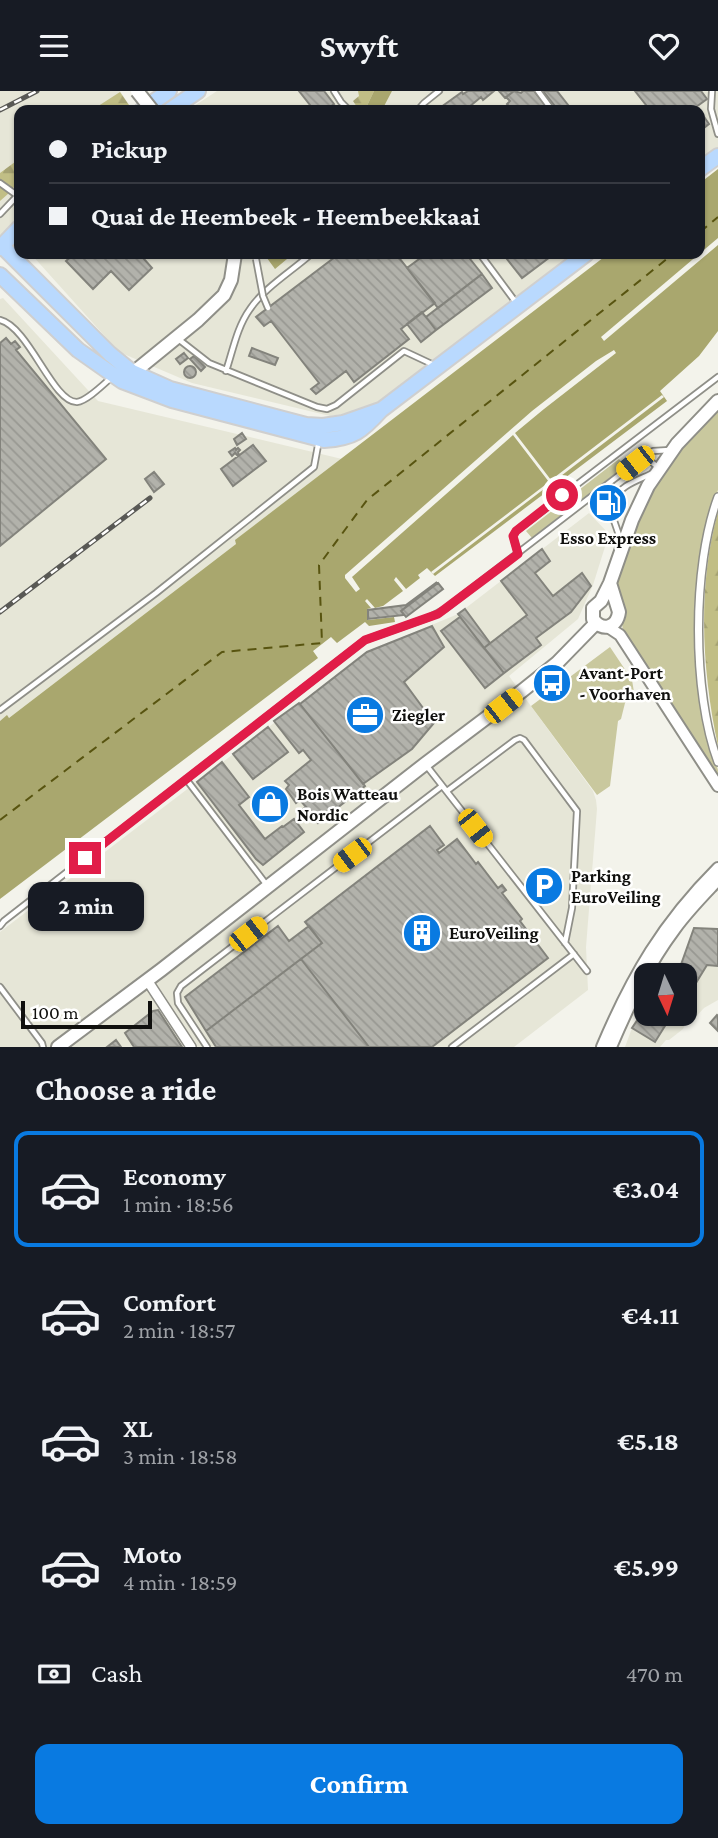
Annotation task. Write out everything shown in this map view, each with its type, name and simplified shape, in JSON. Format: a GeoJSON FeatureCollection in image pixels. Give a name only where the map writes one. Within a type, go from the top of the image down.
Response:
{"type":"FeatureCollection","features":[{"type":"Feature","properties":{"kind":"main road"},"geometry":{"type":"LineString","coordinates":[[137,91],[148,105]]}},
{"type":"Feature","properties":{"kind":"main road"},"geometry":{"type":"LineString","coordinates":[[149,105],[169,91]]}},
{"type":"Feature","properties":{"kind":"main road"},"geometry":{"type":"LineString","coordinates":[[177,105],[198,91]]}},
{"type":"Feature","properties":{"kind":"main road"},"geometry":{"type":"LineString","coordinates":[[1,247],[14,233]]}},
{"type":"Feature","properties":{"kind":"main road"},"geometry":{"type":"LineString","coordinates":[[14,259],[0,275],[78,350],[123,376],[172,400],[338,439],[365,428],[381,410],[579,259]]}},
{"type":"Feature","properties":{"kind":"main road"},"geometry":{"type":"LineString","coordinates":[[20,259],[110,354],[123,376]]}},
{"type":"Feature","properties":{"kind":"main road"},"geometry":{"type":"LineString","coordinates":[[123,376],[177,338],[224,295],[231,280],[234,259]]}},
{"type":"Feature","properties":{"kind":"main road"},"geometry":{"type":"LineString","coordinates":[[607,624],[592,613],[593,608],[601,601],[610,583],[641,499],[672,450],[718,401]]}},
{"type":"Feature","properties":{"kind":"main road"},"geometry":{"type":"LineString","coordinates":[[58,1047],[607,624],[620,612],[610,583]]}},
{"type":"Feature","properties":{"kind":"main road"},"geometry":{"type":"LineString","coordinates":[[601,601],[616,604]]}},
{"type":"Feature","properties":{"kind":"street"},"geometry":{"type":"LineString","coordinates":[[718,497],[704,552],[699,611],[704,697],[710,738],[718,762]]}},
{"type":"Feature","properties":{"kind":"street"},"geometry":{"type":"LineString","coordinates":[[607,624],[620,635],[718,786]]}},
{"type":"Feature","properties":{"kind":"street"},"geometry":{"type":"LineString","coordinates":[[602,1047],[626,993],[656,940],[680,908],[718,868]]}},
{"type":"Feature","properties":{"kind":"street"},"geometry":{"type":"LineString","coordinates":[[611,1047],[630,1004],[662,947],[691,908],[718,880]]}},
{"type":"Feature","properties":{"kind":"street"},"geometry":{"type":"LineString","coordinates":[[148,980],[191,1047]]}},
{"type":"Feature","properties":{"kind":"lane"},"geometry":{"type":"LineString","coordinates":[[422,105],[439,91]]}},
{"type":"Feature","properties":{"kind":"lane"},"geometry":{"type":"LineString","coordinates":[[712,91],[711,109],[718,134]]}},
{"type":"Feature","properties":{"kind":"lane"},"geometry":{"type":"LineString","coordinates":[[0,214],[14,199]]}},
{"type":"Feature","properties":{"kind":"lane"},"geometry":{"type":"LineString","coordinates":[[256,259],[268,308]]}},
{"type":"Feature","properties":{"kind":"lane"},"geometry":{"type":"LineString","coordinates":[[226,370],[240,328],[256,301],[305,259]]}},
{"type":"Feature","properties":{"kind":"lane"},"geometry":{"type":"LineString","coordinates":[[484,259],[518,305]]}},
{"type":"Feature","properties":{"kind":"lane"},"geometry":{"type":"LineString","coordinates":[[0,320],[8,321],[22,337],[67,399],[77,402],[123,376]]}},
{"type":"Feature","properties":{"kind":"lane"},"geometry":{"type":"LineString","coordinates":[[177,338],[209,363],[327,409],[336,405],[404,351],[438,367]]}},
{"type":"Feature","properties":{"kind":"lane"},"geometry":{"type":"LineString","coordinates":[[518,554],[513,536],[516,531],[718,377]]}},
{"type":"Feature","properties":{"kind":"lane"},"geometry":{"type":"LineString","coordinates":[[0,710],[156,593],[314,467],[321,433]]}},
{"type":"Feature","properties":{"kind":"lane"},"geometry":{"type":"LineString","coordinates":[[0,926],[365,640],[438,614],[642,459],[656,450],[672,450]]}},
{"type":"Feature","properties":{"kind":"lane"},"geometry":{"type":"LineString","coordinates":[[614,500],[623,488],[658,470],[649,460],[642,459]]}},
{"type":"Feature","properties":{"kind":"lane"},"geometry":{"type":"LineString","coordinates":[[610,509],[623,544]]}},
{"type":"Feature","properties":{"kind":"lane"},"geometry":{"type":"LineString","coordinates":[[447,791],[515,740],[524,740],[577,811],[572,908],[565,943]]}},
{"type":"Feature","properties":{"kind":"lane"},"geometry":{"type":"LineString","coordinates":[[425,764],[587,971]]}},
{"type":"Feature","properties":{"kind":"lane"},"geometry":{"type":"LineString","coordinates":[[186,779],[268,886]]}},
{"type":"Feature","properties":{"kind":"lane"},"geometry":{"type":"LineString","coordinates":[[207,1047],[178,1003],[177,993],[181,986],[442,786]]}},
{"type":"Feature","properties":{"kind":"lane"},"geometry":{"type":"LineString","coordinates":[[452,1047],[573,954]]}},
{"type":"Feature","properties":{"kind":"lane"},"geometry":{"type":"LineString","coordinates":[[0,987],[43,1042],[43,1047]]}},
{"type":"Feature","properties":{"kind":"shaded area"},"geometry":{"type":"Polygon","coordinates":[[[0,91],[120,91],[129,105],[14,105],[14,223],[0,238],[0,91]]]}},
{"type":"Feature","properties":{"kind":"shaded area"},"geometry":{"type":"Polygon","coordinates":[[[217,91],[718,91],[718,148],[705,158],[705,105],[196,105],[217,91]]]}},
{"type":"Feature","properties":{"kind":"shaded area"},"geometry":{"type":"Polygon","coordinates":[[[374,91],[392,91],[385,105],[367,105],[374,91]]]}},
{"type":"Feature","properties":{"kind":"shaded area"},"geometry":{"type":"Polygon","coordinates":[[[718,169],[718,331],[699,356],[660,391],[667,401],[435,576],[427,568],[418,575],[420,578],[406,589],[396,577],[394,580],[403,591],[383,606],[375,608],[367,599],[365,601],[371,608],[367,609],[368,620],[394,617],[395,622],[369,626],[365,622],[337,643],[331,637],[313,651],[318,658],[0,899],[0,721],[7,715],[9,718],[236,544],[235,540],[601,259],[705,259],[705,179],[718,169]]]}},
{"type":"Feature","properties":{"kind":"shaded area"},"geometry":{"type":"Polygon","coordinates":[[[35,259],[574,259],[380,408],[330,416],[192,383],[119,352],[35,259]]]}},
{"type":"Feature","properties":{"kind":"shaded area"},"geometry":{"type":"Polygon","coordinates":[[[268,259],[287,259],[275,269],[268,259]]]}},
{"type":"Feature","properties":{"kind":"shaded area"},"geometry":{"type":"Polygon","coordinates":[[[3,298],[98,401],[342,459],[9,718],[7,716],[0,721],[0,299],[3,298]]]}},
{"type":"Feature","properties":{"kind":"shaded area"},"geometry":{"type":"Polygon","coordinates":[[[589,513],[609,534],[593,585],[578,619],[509,676],[593,791],[596,800],[586,947],[588,990],[514,1047],[0,1047],[0,932],[367,652],[458,614],[589,513]]]}},
{"type":"Feature","properties":{"kind":"shaded area"},"geometry":{"type":"Polygon","coordinates":[[[694,928],[718,929],[718,1000],[697,1016],[697,963],[681,963],[694,928]]]}},
{"type":"Feature","properties":{"kind":"shaded area"},"geometry":{"type":"Polygon","coordinates":[[[634,1025],[684,1026],[660,1047],[625,1047],[634,1025]]]}},
{"type":"Feature","properties":{"kind":"green space"},"geometry":{"type":"Polygon","coordinates":[[[358,91],[374,91],[367,105],[356,105],[353,101],[359,96],[358,91]]]}},
{"type":"Feature","properties":{"kind":"green space"},"geometry":{"type":"Polygon","coordinates":[[[120,92],[129,105],[100,105],[120,92]]]}},
{"type":"Feature","properties":{"kind":"green space"},"geometry":{"type":"Polygon","coordinates":[[[14,163],[14,186],[0,201],[0,173],[14,163]]]}},
{"type":"Feature","properties":{"kind":"green space"},"geometry":{"type":"Polygon","coordinates":[[[718,407],[718,490],[708,520],[697,584],[708,739],[718,778],[623,632],[617,581],[638,516],[664,467],[718,407]]]}},
{"type":"Feature","properties":{"kind":"green space"},"geometry":{"type":"Polygon","coordinates":[[[619,459],[625,466],[532,538],[526,531],[619,459]]]}},
{"type":"Feature","properties":{"kind":"green space"},"geometry":{"type":"Polygon","coordinates":[[[718,512],[718,746],[708,688],[704,629],[707,570],[718,512]]]}},
{"type":"Feature","properties":{"kind":"green space"},"geometry":{"type":"Polygon","coordinates":[[[610,647],[632,680],[634,692],[625,703],[618,721],[610,786],[597,795],[531,706],[610,647]]]}},
{"type":"Feature","properties":{"kind":"pier"},"geometry":{"type":"Polygon","coordinates":[[[718,238],[718,245],[705,256],[705,249],[718,238]]]}},
{"type":"Feature","properties":{"kind":"pier"},"geometry":{"type":"Polygon","coordinates":[[[693,259],[701,259],[604,341],[601,337],[693,259]]]}},
{"type":"Feature","properties":{"kind":"pier"},"geometry":{"type":"Polygon","coordinates":[[[614,350],[616,353],[515,433],[551,480],[662,395],[664,397],[433,574],[431,572],[549,482],[513,435],[352,577],[360,589],[356,592],[345,575],[532,411],[614,350]]]}},
{"type":"Feature","properties":{"kind":"building"},"geometry":{"type":"Polygon","coordinates":[[[299,91],[324,91],[334,104],[333,105],[310,105],[299,91]]]}},
{"type":"Feature","properties":{"kind":"building"},"geometry":{"type":"Polygon","coordinates":[[[468,91],[494,91],[471,105],[444,105],[462,92],[463,94],[468,91]]]}},
{"type":"Feature","properties":{"kind":"building"},"geometry":{"type":"Polygon","coordinates":[[[499,91],[514,91],[505,98],[499,91]]]}},
{"type":"Feature","properties":{"kind":"building"},"geometry":{"type":"Polygon","coordinates":[[[514,91],[534,91],[545,105],[508,105],[510,101],[506,97],[514,91]]]}},
{"type":"Feature","properties":{"kind":"building"},"geometry":{"type":"Polygon","coordinates":[[[543,91],[557,91],[568,105],[554,105],[543,91]]]}},
{"type":"Feature","properties":{"kind":"building"},"geometry":{"type":"Polygon","coordinates":[[[635,91],[701,91],[707,99],[699,105],[646,105],[635,91]]]}},
{"type":"Feature","properties":{"kind":"building"},"geometry":{"type":"Polygon","coordinates":[[[144,259],[152,268],[129,290],[111,271],[93,289],[66,261],[144,259]]]}},
{"type":"Feature","properties":{"kind":"building"},"geometry":{"type":"Polygon","coordinates":[[[332,259],[400,259],[435,303],[401,329],[409,339],[354,382],[346,371],[316,394],[311,389],[319,383],[271,321],[264,326],[256,317],[332,259]]]}},
{"type":"Feature","properties":{"kind":"building"},"geometry":{"type":"Polygon","coordinates":[[[419,259],[470,259],[482,274],[438,308],[407,268],[419,259]]]}},
{"type":"Feature","properties":{"kind":"building"},"geometry":{"type":"Polygon","coordinates":[[[507,259],[547,259],[522,278],[507,259]]]}},
{"type":"Feature","properties":{"kind":"building"},"geometry":{"type":"Polygon","coordinates":[[[482,274],[492,288],[436,330],[426,317],[482,274]]]}},
{"type":"Feature","properties":{"kind":"building"},"geometry":{"type":"Polygon","coordinates":[[[422,312],[436,330],[421,342],[407,324],[422,312]]]}},
{"type":"Feature","properties":{"kind":"building"},"geometry":{"type":"Polygon","coordinates":[[[6,338],[11,344],[15,341],[20,347],[16,350],[106,459],[0,546],[0,343],[6,338]]]}},
{"type":"Feature","properties":{"kind":"building"},"geometry":{"type":"Polygon","coordinates":[[[252,348],[278,358],[275,365],[249,356],[252,348]]]}},
{"type":"Feature","properties":{"kind":"building"},"geometry":{"type":"Polygon","coordinates":[[[184,353],[188,358],[180,364],[176,359],[184,353]]]}},
{"type":"Feature","properties":{"kind":"building"},"geometry":{"type":"Polygon","coordinates":[[[194,356],[205,367],[201,371],[190,359],[194,356]]]}},
{"type":"Feature","properties":{"kind":"building"},"geometry":{"type":"Polygon","coordinates":[[[185,367],[195,367],[195,377],[185,377],[185,367]]]}},
{"type":"Feature","properties":{"kind":"building"},"geometry":{"type":"Polygon","coordinates":[[[242,433],[246,439],[237,445],[234,439],[242,433]]]}},
{"type":"Feature","properties":{"kind":"building"},"geometry":{"type":"Polygon","coordinates":[[[253,445],[266,461],[233,486],[221,469],[253,445]]]}},
{"type":"Feature","properties":{"kind":"building"},"geometry":{"type":"Polygon","coordinates":[[[235,448],[240,450],[239,455],[235,453],[232,456],[229,452],[235,448]]]}},
{"type":"Feature","properties":{"kind":"building"},"geometry":{"type":"Polygon","coordinates":[[[154,472],[164,484],[154,492],[145,479],[154,472]]]}},
{"type":"Feature","properties":{"kind":"building"},"geometry":{"type":"Polygon","coordinates":[[[606,497],[622,503],[619,512],[602,505],[606,497]]]}},
{"type":"Feature","properties":{"kind":"building"},"geometry":{"type":"Polygon","coordinates":[[[542,549],[550,561],[535,573],[553,596],[582,573],[591,586],[571,612],[536,638],[541,645],[504,673],[484,648],[527,615],[501,581],[542,549]]]}},
{"type":"Feature","properties":{"kind":"building"},"geometry":{"type":"Polygon","coordinates":[[[437,582],[401,611],[404,615],[368,619],[368,610],[406,605],[437,582]]]}},
{"type":"Feature","properties":{"kind":"building"},"geometry":{"type":"Polygon","coordinates":[[[438,583],[443,589],[406,617],[401,611],[438,583]]]}},
{"type":"Feature","properties":{"kind":"building"},"geometry":{"type":"Polygon","coordinates":[[[465,609],[490,643],[484,648],[458,614],[465,609]]]}},
{"type":"Feature","properties":{"kind":"building"},"geometry":{"type":"Polygon","coordinates":[[[460,617],[504,673],[485,688],[441,631],[460,617]]]}},
{"type":"Feature","properties":{"kind":"building"},"geometry":{"type":"Polygon","coordinates":[[[432,626],[444,647],[404,682],[434,723],[412,749],[363,784],[300,704],[367,652],[432,626]]]}},
{"type":"Feature","properties":{"kind":"building"},"geometry":{"type":"Polygon","coordinates":[[[299,703],[365,786],[318,823],[303,809],[306,807],[300,800],[296,803],[286,789],[289,785],[285,781],[311,760],[303,750],[299,753],[274,721],[299,703]]]}},
{"type":"Feature","properties":{"kind":"building"},"geometry":{"type":"Polygon","coordinates":[[[268,727],[288,752],[253,779],[233,754],[268,727]]]}},
{"type":"Feature","properties":{"kind":"building"},"geometry":{"type":"Polygon","coordinates":[[[222,762],[249,797],[239,805],[265,839],[294,819],[304,832],[263,865],[197,782],[222,762]]]}},
{"type":"Feature","properties":{"kind":"building","name":"EuroVeiling"},"geometry":{"type":"Polygon","coordinates":[[[430,826],[444,845],[437,850],[439,853],[457,839],[498,888],[502,885],[506,890],[502,893],[548,958],[432,1047],[369,1047],[301,959],[322,943],[305,922],[430,826]]]}},
{"type":"Feature","properties":{"kind":"building"},"geometry":{"type":"Polygon","coordinates":[[[278,926],[289,941],[309,926],[322,943],[206,1031],[185,997],[278,926]]]}},
{"type":"Feature","properties":{"kind":"building"},"geometry":{"type":"Polygon","coordinates":[[[694,928],[718,929],[718,966],[707,965],[697,981],[697,963],[682,963],[694,928]]]}},
{"type":"Feature","properties":{"kind":"building"},"geometry":{"type":"Polygon","coordinates":[[[301,959],[369,1047],[216,1047],[206,1031],[301,959]]]}},
{"type":"Feature","properties":{"kind":"building"},"geometry":{"type":"Polygon","coordinates":[[[158,1010],[182,1047],[134,1047],[125,1033],[158,1010]]]}},
{"type":"Feature","properties":{"kind":"building"},"geometry":{"type":"Polygon","coordinates":[[[718,1016],[718,1031],[710,1023],[718,1016]]]}},
{"type":"Feature","properties":{"kind":"building"},"geometry":{"type":"Polygon","coordinates":[[[634,1025],[665,1026],[655,1042],[632,1028],[634,1025]]]}},
{"type":"Feature","properties":{"kind":"building"},"geometry":{"type":"Polygon","coordinates":[[[116,1040],[121,1047],[107,1047],[116,1040]]]}},
{"type":"Feature","properties":{"kind":"ferry route"},"geometry":{"type":"LineString","coordinates":[[705,228],[718,217]]}},
{"type":"Feature","properties":{"kind":"ferry route"},"geometry":{"type":"LineString","coordinates":[[0,820],[222,652],[322,643],[319,565],[367,500],[667,259]]}},
{"type":"Feature","properties":{"kind":"railway"},"geometry":{"type":"LineString","coordinates":[[0,110],[37,91]]}},
{"type":"Feature","properties":{"kind":"railway"},"geometry":{"type":"LineString","coordinates":[[0,612],[150,498]]}},
{"type":"Feature","properties":{"kind":"place","name":"Esso Express"},"geometry":{"type":"Point","coordinates":[608,503]}},
{"type":"Feature","properties":{"kind":"place","name":"Avant-Port - Voorhaven"},"geometry":{"type":"Point","coordinates":[552,683]}},
{"type":"Feature","properties":{"kind":"place","name":"Ziegler"},"geometry":{"type":"Point","coordinates":[365,715]}},
{"type":"Feature","properties":{"kind":"place","name":"Bois Watteau Nordic"},"geometry":{"type":"Point","coordinates":[270,804]}},
{"type":"Feature","properties":{"kind":"place","name":"Parking EuroVeiling"},"geometry":{"type":"Point","coordinates":[544,886]}},
{"type":"Feature","properties":{"kind":"place","name":"EuroVeiling"},"geometry":{"type":"Point","coordinates":[422,933]}},
{"type":"Feature","properties":{"kind":"route"},"geometry":{"type":"LineString","coordinates":[[85,858],[365,640],[438,614],[518,554],[513,536],[516,531],[562,495]]}}]}
